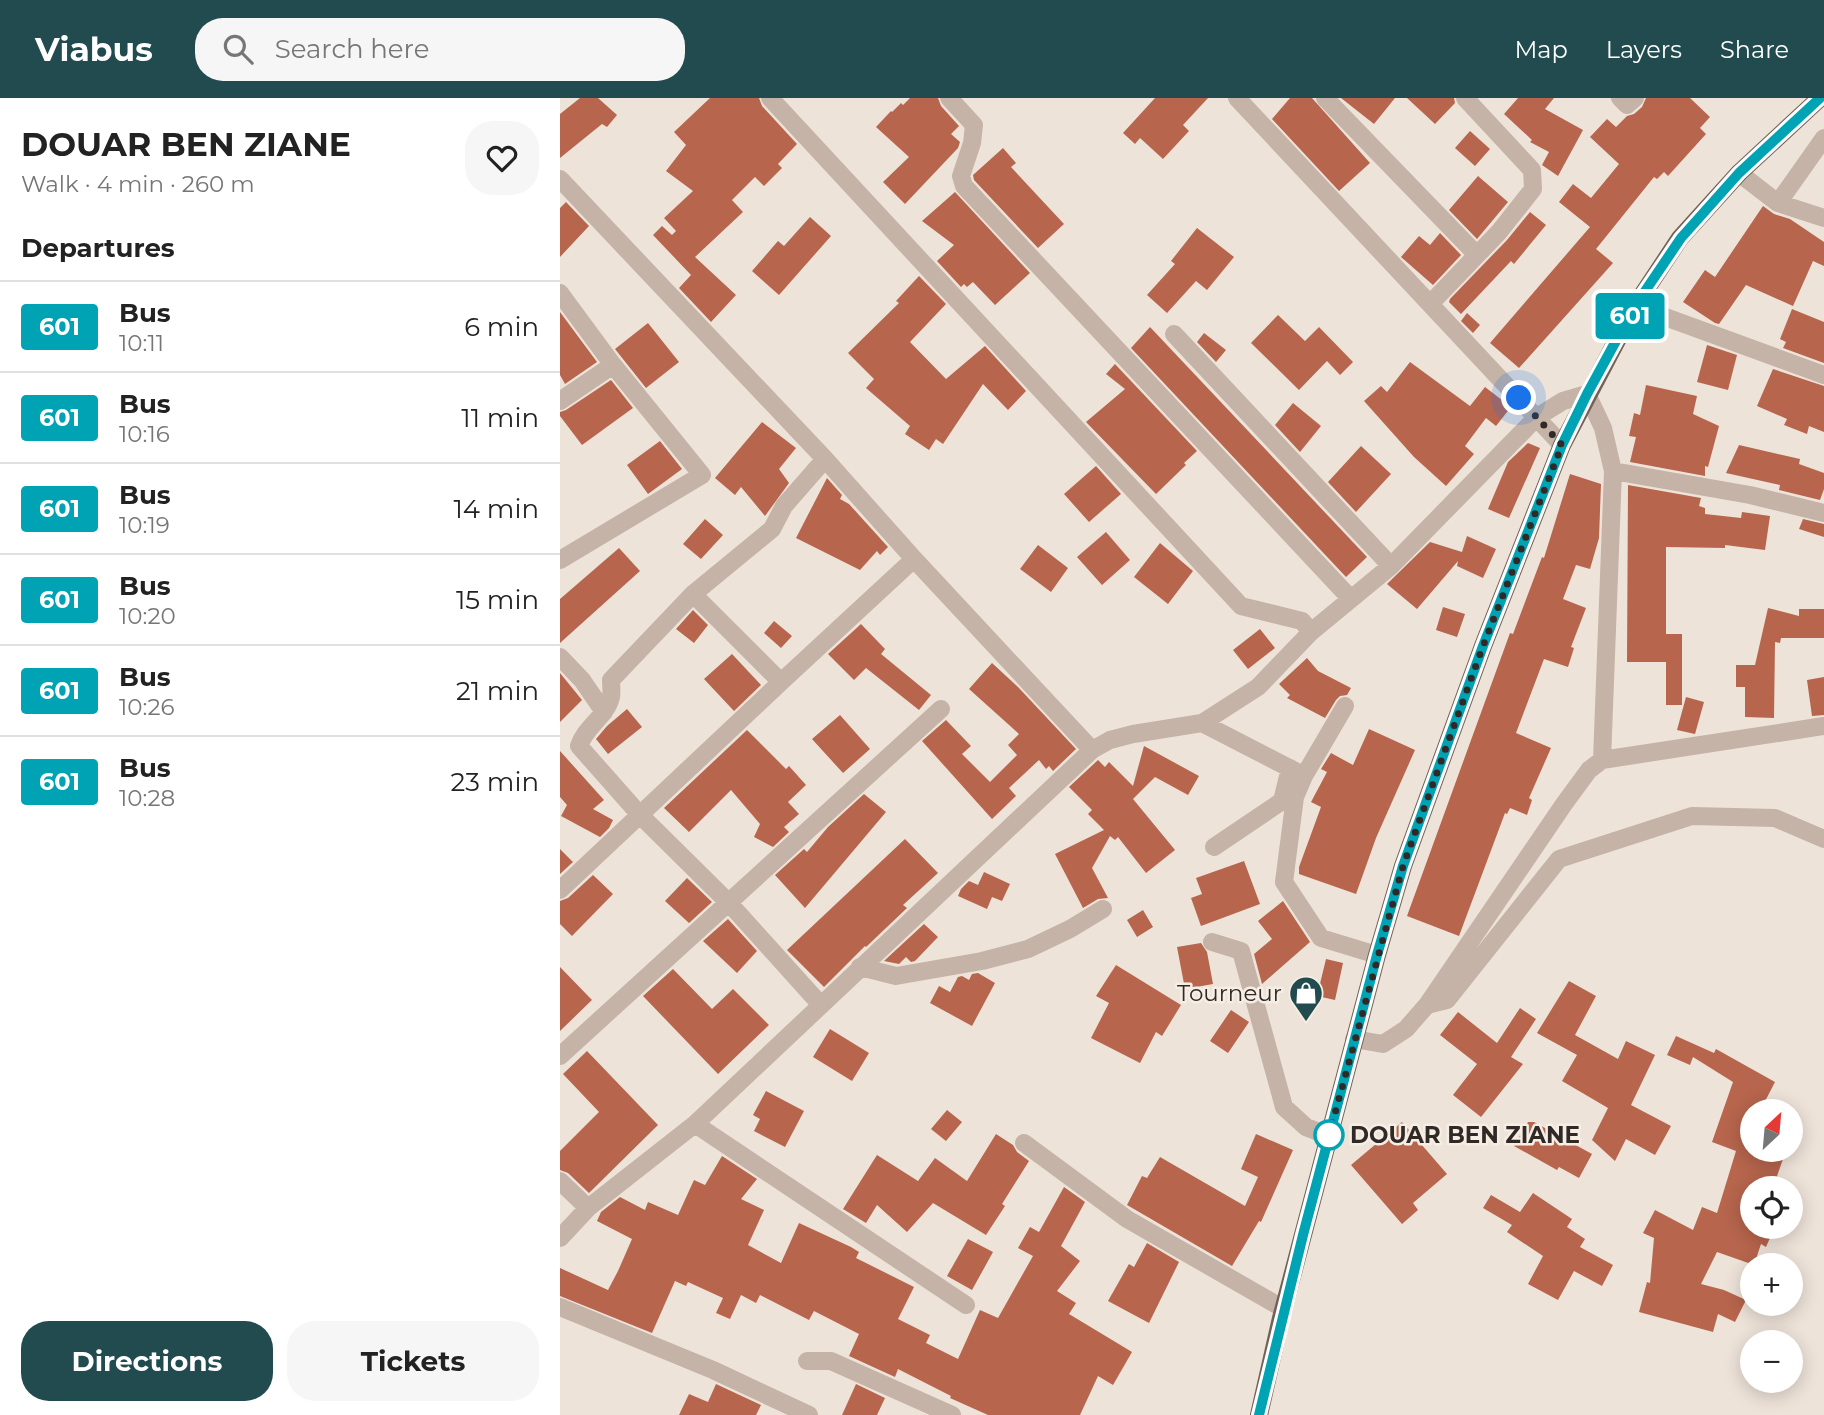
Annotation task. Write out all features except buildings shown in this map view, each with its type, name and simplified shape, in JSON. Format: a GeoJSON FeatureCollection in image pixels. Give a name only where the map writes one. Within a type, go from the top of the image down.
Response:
{"type":"FeatureCollection","features":[{"type":"Feature","properties":{"kind":"main road"},"geometry":{"type":"LineString","coordinates":[[1259,1415],[1354,1039],[1403,866],[1483,646],[1562,445],[1635,306],[1681,238],[1739,173],[1820,98]]}},
{"type":"Feature","properties":{"kind":"street"},"geometry":{"type":"LineString","coordinates":[[770,98],[1241,607],[1302,621],[1311,632]]}},
{"type":"Feature","properties":{"kind":"street"},"geometry":{"type":"LineString","coordinates":[[949,98],[974,125],[972,143],[961,176],[964,186],[1351,599]]}},
{"type":"Feature","properties":{"kind":"street"},"geometry":{"type":"LineString","coordinates":[[1237,98],[1562,445]]}},
{"type":"Feature","properties":{"kind":"street"},"geometry":{"type":"LineString","coordinates":[[1325,98],[1477,255]]}},
{"type":"Feature","properties":{"kind":"street"},"geometry":{"type":"LineString","coordinates":[[1430,304],[1524,204],[1533,189],[1532,170],[1465,98]]}},
{"type":"Feature","properties":{"kind":"street"},"geometry":{"type":"LineString","coordinates":[[1620,98],[1627,105],[1635,98]]}},
{"type":"Feature","properties":{"kind":"street"},"geometry":{"type":"LineString","coordinates":[[1778,203],[1824,138]]}},
{"type":"Feature","properties":{"kind":"street"},"geometry":{"type":"LineString","coordinates":[[1739,173],[1778,203],[1824,218]]}},
{"type":"Feature","properties":{"kind":"street"},"geometry":{"type":"LineString","coordinates":[[560,179],[825,459],[1092,750]]}},
{"type":"Feature","properties":{"kind":"street"},"geometry":{"type":"LineString","coordinates":[[560,293],[613,365],[702,475],[560,560]]}},
{"type":"Feature","properties":{"kind":"street"},"geometry":{"type":"LineString","coordinates":[[1635,306],[1824,375]]}},
{"type":"Feature","properties":{"kind":"street"},"geometry":{"type":"LineString","coordinates":[[1174,334],[1391,566]]}},
{"type":"Feature","properties":{"kind":"street"},"geometry":{"type":"LineString","coordinates":[[560,401],[613,365]]}},
{"type":"Feature","properties":{"kind":"street"},"geometry":{"type":"LineString","coordinates":[[560,1238],[588,1208],[695,1124],[1092,750],[1110,740],[1133,734],[1202,723],[1258,687],[1311,632],[1391,566],[1536,417],[1563,401],[1587,394],[1603,428],[1613,471],[1602,760]]}},
{"type":"Feature","properties":{"kind":"street"},"geometry":{"type":"LineString","coordinates":[[820,1004],[729,903],[640,815],[579,746],[582,737],[604,712],[611,697],[611,680],[693,594],[772,529],[784,506],[825,459]]}},
{"type":"Feature","properties":{"kind":"street"},"geometry":{"type":"LineString","coordinates":[[1613,471],[1750,495],[1824,513]]}},
{"type":"Feature","properties":{"kind":"street"},"geometry":{"type":"LineString","coordinates":[[560,890],[914,559]]}},
{"type":"Feature","properties":{"kind":"street"},"geometry":{"type":"LineString","coordinates":[[693,594],[781,682]]}},
{"type":"Feature","properties":{"kind":"street"},"geometry":{"type":"LineString","coordinates":[[560,657],[582,680],[604,712]]}},
{"type":"Feature","properties":{"kind":"street"},"geometry":{"type":"LineString","coordinates":[[1214,847],[1282,801],[1297,772],[1345,706]]}},
{"type":"Feature","properties":{"kind":"street"},"geometry":{"type":"LineString","coordinates":[[560,1056],[941,709]]}},
{"type":"Feature","properties":{"kind":"street"},"geometry":{"type":"LineString","coordinates":[[1202,723],[1297,772]]}},
{"type":"Feature","properties":{"kind":"street"},"geometry":{"type":"LineString","coordinates":[[1354,1039],[1383,1044],[1406,1029],[1427,1006],[1564,804],[1589,770],[1602,760],[1824,726]]}},
{"type":"Feature","properties":{"kind":"street"},"geometry":{"type":"LineString","coordinates":[[1297,772],[1284,882],[1321,938],[1377,955]]}},
{"type":"Feature","properties":{"kind":"street"},"geometry":{"type":"LineString","coordinates":[[1427,1006],[1447,1000],[1559,859],[1692,816],[1775,818],[1824,839]]}},
{"type":"Feature","properties":{"kind":"street"},"geometry":{"type":"LineString","coordinates":[[860,967],[896,976],[982,961],[1028,949],[1070,929],[1103,909]]}},
{"type":"Feature","properties":{"kind":"street"},"geometry":{"type":"LineString","coordinates":[[1212,943],[1241,951],[1284,1107],[1306,1127],[1329,1136]]}},
{"type":"Feature","properties":{"kind":"street"},"geometry":{"type":"LineString","coordinates":[[695,1124],[966,1305]]}},
{"type":"Feature","properties":{"kind":"street"},"geometry":{"type":"LineString","coordinates":[[1024,1143],[1126,1219],[1284,1309]]}},
{"type":"Feature","properties":{"kind":"street"},"geometry":{"type":"LineString","coordinates":[[560,1181],[588,1208]]}},
{"type":"Feature","properties":{"kind":"street"},"geometry":{"type":"LineString","coordinates":[[560,1307],[713,1370],[809,1415]]}},
{"type":"Feature","properties":{"kind":"street"},"geometry":{"type":"LineString","coordinates":[[807,1361],[831,1361],[952,1415]]}},
{"type":"Feature","properties":{"kind":"bus line","name":"601"},"geometry":{"type":"LineString","coordinates":[[1259,1415],[1281,1318],[1403,866],[1483,646],[1562,445],[1635,306],[1681,238],[1739,173],[1820,98]]}},
{"type":"Feature","properties":{"kind":"place","name":"Tourneur"},"geometry":{"type":"Point","coordinates":[1306,1023]}},
{"type":"Feature","properties":{"kind":"place","name":"DOUAR BEN ZIANE"},"geometry":{"type":"Point","coordinates":[1329,1135]}},
{"type":"Feature","properties":{"kind":"route"},"geometry":{"type":"LineString","coordinates":[[1329,1135],[1403,866],[1483,646],[1562,445],[1519,398]]}}]}
